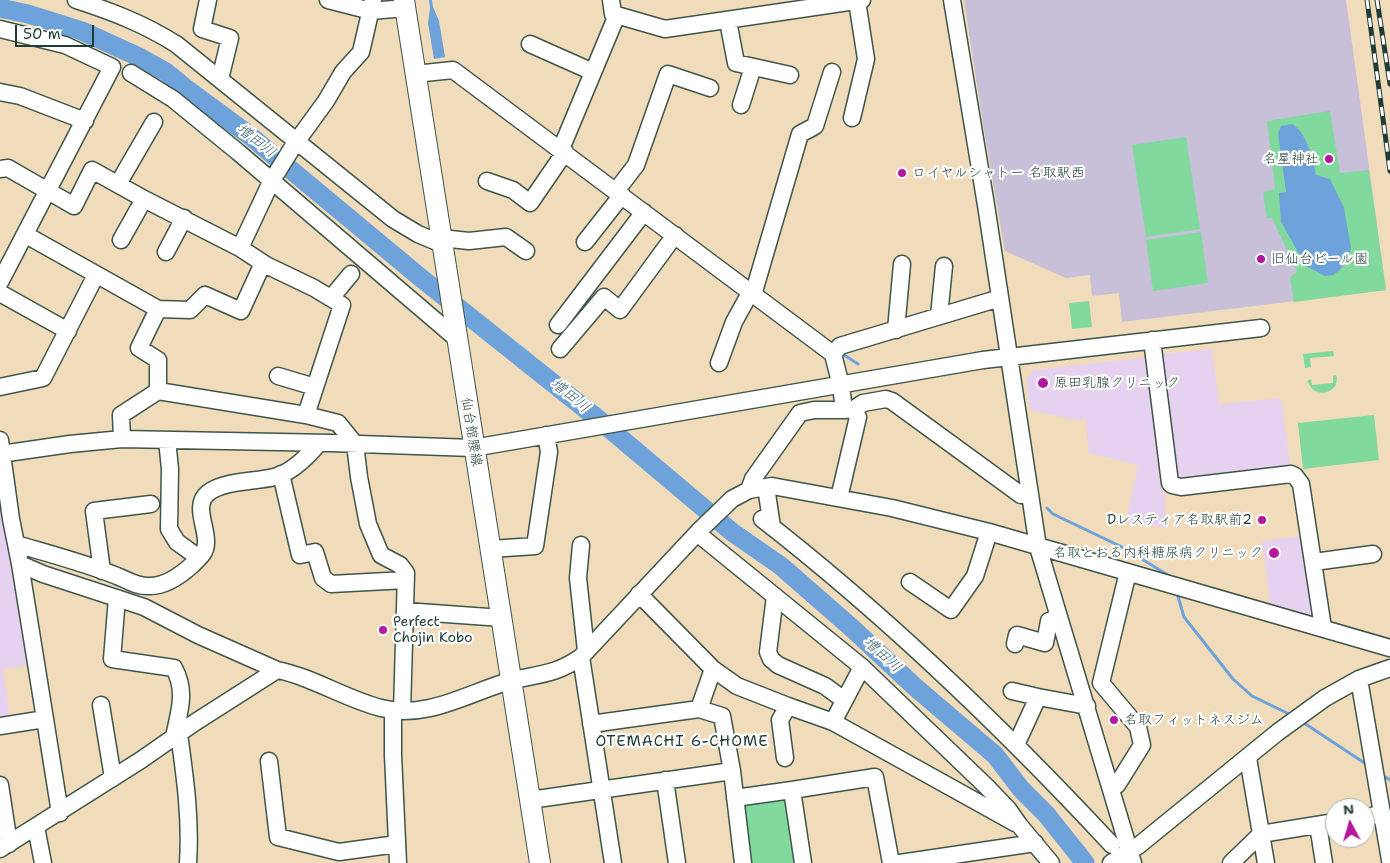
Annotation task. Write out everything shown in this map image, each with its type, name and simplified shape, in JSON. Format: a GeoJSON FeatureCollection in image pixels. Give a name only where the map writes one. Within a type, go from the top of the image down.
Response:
{"type":"FeatureCollection","features":[{"type":"Feature","properties":{"kind":"main road","name":"仙台館腰線"},"geometry":{"type":"LineString","coordinates":[[405,4],[473,448],[491,549],[540,863]]}},
{"type":"Feature","properties":{"kind":"street"},"geometry":{"type":"LineString","coordinates":[[76,0],[149,27],[176,44],[296,143],[393,219],[443,249],[468,241],[506,237],[526,250]]}},
{"type":"Feature","properties":{"kind":"street"},"geometry":{"type":"LineString","coordinates":[[208,0],[202,29],[230,38],[220,79]]}},
{"type":"Feature","properties":{"kind":"street"},"geometry":{"type":"LineString","coordinates":[[328,0],[372,6],[405,4]]}},
{"type":"Feature","properties":{"kind":"street"},"geometry":{"type":"LineString","coordinates":[[487,180],[513,190],[530,203],[563,148],[593,72],[614,7],[665,30],[728,21],[768,7],[859,0],[866,59],[852,118]]}},
{"type":"Feature","properties":{"kind":"street"},"geometry":{"type":"LineString","coordinates":[[952,0],[1038,547],[1124,830],[1121,856]]}},
{"type":"Feature","properties":{"kind":"street"},"geometry":{"type":"LineString","coordinates":[[240,248],[271,182],[344,72],[361,52],[372,6]]}},
{"type":"Feature","properties":{"kind":"street"},"geometry":{"type":"LineString","coordinates":[[728,21],[736,63],[790,75]]}},
{"type":"Feature","properties":{"kind":"street"},"geometry":{"type":"LineString","coordinates":[[0,29],[65,45],[112,67],[85,122],[47,190],[26,235],[7,253],[0,282]]}},
{"type":"Feature","properties":{"kind":"street"},"geometry":{"type":"LineString","coordinates":[[530,44],[593,72]]}},
{"type":"Feature","properties":{"kind":"street"},"geometry":{"type":"LineString","coordinates":[[741,105],[753,67]]}},
{"type":"Feature","properties":{"kind":"street"},"geometry":{"type":"LineString","coordinates":[[415,74],[453,70],[563,148],[752,294],[836,351],[841,386],[849,409],[858,417],[839,498]]}},
{"type":"Feature","properties":{"kind":"street"},"geometry":{"type":"LineString","coordinates":[[719,362],[734,322],[752,294],[800,134],[815,126],[832,72]]}},
{"type":"Feature","properties":{"kind":"street"},"geometry":{"type":"LineString","coordinates":[[132,73],[173,99],[456,335]]}},
{"type":"Feature","properties":{"kind":"street"},"geometry":{"type":"LineString","coordinates":[[585,242],[636,165],[668,74],[710,88]]}},
{"type":"Feature","properties":{"kind":"street"},"geometry":{"type":"LineString","coordinates":[[0,92],[20,96],[85,122]]}},
{"type":"Feature","properties":{"kind":"street"},"geometry":{"type":"LineString","coordinates":[[118,184],[154,122]]}},
{"type":"Feature","properties":{"kind":"street"},"geometry":{"type":"LineString","coordinates":[[0,169],[8,168],[74,206],[92,170],[342,304],[306,415]]}},
{"type":"Feature","properties":{"kind":"street"},"geometry":{"type":"LineString","coordinates":[[122,240],[144,199]]}},
{"type":"Feature","properties":{"kind":"street"},"geometry":{"type":"LineString","coordinates":[[558,325],[644,212]]}},
{"type":"Feature","properties":{"kind":"street"},"geometry":{"type":"LineString","coordinates":[[166,252],[184,218]]}},
{"type":"Feature","properties":{"kind":"street"},"geometry":{"type":"LineString","coordinates":[[26,235],[158,309],[190,310],[204,295],[240,311],[263,263]]}},
{"type":"Feature","properties":{"kind":"street"},"geometry":{"type":"LineString","coordinates":[[560,349],[604,297],[620,310],[675,236]]}},
{"type":"Feature","properties":{"kind":"street"},"geometry":{"type":"LineString","coordinates":[[896,330],[902,264]]}},
{"type":"Feature","properties":{"kind":"street"},"geometry":{"type":"LineString","coordinates":[[939,316],[944,266]]}},
{"type":"Feature","properties":{"kind":"street"},"geometry":{"type":"LineString","coordinates":[[331,298],[351,274]]}},
{"type":"Feature","properties":{"kind":"street"},"geometry":{"type":"LineString","coordinates":[[0,387],[44,378],[96,275]]}},
{"type":"Feature","properties":{"kind":"street"},"geometry":{"type":"LineString","coordinates":[[0,293],[68,330]]}},
{"type":"Feature","properties":{"kind":"street"},"geometry":{"type":"LineString","coordinates":[[836,351],[939,316],[1000,298]]}},
{"type":"Feature","properties":{"kind":"street"},"geometry":{"type":"LineString","coordinates":[[158,309],[139,348],[158,360],[158,391]]}},
{"type":"Feature","properties":{"kind":"street"},"geometry":{"type":"LineString","coordinates":[[60,813],[1,449],[122,439],[473,448],[1009,356],[1261,328]]}},
{"type":"Feature","properties":{"kind":"street"},"geometry":{"type":"LineString","coordinates":[[1152,340],[1170,482],[1172,485],[1181,486],[1290,474],[1295,476],[1301,484],[1323,628]]}},
{"type":"Feature","properties":{"kind":"street"},"geometry":{"type":"LineString","coordinates":[[278,376],[315,387]]}},
{"type":"Feature","properties":{"kind":"street"},"geometry":{"type":"LineString","coordinates":[[122,439],[121,415],[158,391],[306,415],[338,423],[355,444],[368,524],[381,555],[400,565],[406,573],[405,611],[393,755],[398,863]]}},
{"type":"Feature","properties":{"kind":"street"},"geometry":{"type":"LineString","coordinates":[[749,490],[753,479],[800,413],[814,410],[849,409],[863,403],[886,399],[892,401],[1021,495],[1030,494]]}},
{"type":"Feature","properties":{"kind":"street"},"geometry":{"type":"LineString","coordinates":[[491,549],[535,546],[549,452],[546,436]]}},
{"type":"Feature","properties":{"kind":"street"},"geometry":{"type":"LineString","coordinates":[[167,440],[170,469],[169,529],[177,542],[199,558]]}},
{"type":"Feature","properties":{"kind":"street"},"geometry":{"type":"LineString","coordinates":[[16,544],[102,571],[134,584],[148,586],[163,585],[188,568],[203,554],[206,543],[201,504],[208,493],[223,486],[276,477],[291,469],[308,456],[319,443]]}},
{"type":"Feature","properties":{"kind":"street"},"geometry":{"type":"LineString","coordinates":[[281,474],[300,555],[315,552],[323,578],[331,584],[406,580]]}},
{"type":"Feature","properties":{"kind":"street"},"geometry":{"type":"LineString","coordinates":[[766,487],[767,523],[824,568],[919,653],[1016,745],[1121,856]]}},
{"type":"Feature","properties":{"kind":"street"},"geometry":{"type":"LineString","coordinates":[[20,564],[43,574],[144,607],[198,635],[277,670],[291,673],[366,703],[397,711],[425,709],[449,703],[512,681],[554,672],[567,667],[583,654],[699,531],[732,500],[749,490],[766,487],[892,508],[988,532],[1390,648]]}},
{"type":"Feature","properties":{"kind":"street"},"geometry":{"type":"LineString","coordinates":[[102,571],[94,511],[151,504]]}},
{"type":"Feature","properties":{"kind":"street"},"geometry":{"type":"LineString","coordinates":[[699,531],[862,667],[988,787],[1052,863]]}},
{"type":"Feature","properties":{"kind":"street"},"geometry":{"type":"LineString","coordinates":[[910,582],[951,610],[974,576],[988,532]]}},
{"type":"Feature","properties":{"kind":"street"},"geometry":{"type":"LineString","coordinates":[[581,545],[578,578],[583,654],[600,789],[613,863]]}},
{"type":"Feature","properties":{"kind":"street"},"geometry":{"type":"LineString","coordinates":[[1314,562],[1373,554]]}},
{"type":"Feature","properties":{"kind":"street"},"geometry":{"type":"LineString","coordinates":[[1111,788],[1117,785],[1142,745],[1138,727],[1101,683],[1128,572]]}},
{"type":"Feature","properties":{"kind":"street"},"geometry":{"type":"LineString","coordinates":[[639,594],[713,669],[737,686],[833,722],[1020,826]]}},
{"type":"Feature","properties":{"kind":"street"},"geometry":{"type":"LineString","coordinates":[[775,596],[768,652],[771,659],[778,665],[825,686],[844,700]]}},
{"type":"Feature","properties":{"kind":"street"},"geometry":{"type":"LineString","coordinates":[[117,598],[112,659],[174,668],[179,678],[182,696],[177,735],[188,801],[190,838],[188,863]]}},
{"type":"Feature","properties":{"kind":"street"},"geometry":{"type":"LineString","coordinates":[[405,611],[502,618]]}},
{"type":"Feature","properties":{"kind":"street"},"geometry":{"type":"LineString","coordinates":[[1017,635],[1045,643],[1050,621],[1059,617]]}},
{"type":"Feature","properties":{"kind":"street"},"geometry":{"type":"LineString","coordinates":[[833,722],[862,667]]}},
{"type":"Feature","properties":{"kind":"street"},"geometry":{"type":"LineString","coordinates":[[1121,856],[1326,698],[1359,679],[1390,668]]}},
{"type":"Feature","properties":{"kind":"street"},"geometry":{"type":"LineString","coordinates":[[699,709],[713,669]]}},
{"type":"Feature","properties":{"kind":"street"},"geometry":{"type":"LineString","coordinates":[[0,785],[5,847],[60,813],[277,670]]}},
{"type":"Feature","properties":{"kind":"street"},"geometry":{"type":"LineString","coordinates":[[1359,679],[1373,762],[1381,788],[1390,860]]}},
{"type":"Feature","properties":{"kind":"street"},"geometry":{"type":"LineString","coordinates":[[1012,691],[1086,706]]}},
{"type":"Feature","properties":{"kind":"street"},"geometry":{"type":"LineString","coordinates":[[1016,745],[1038,697]]}},
{"type":"Feature","properties":{"kind":"street"},"geometry":{"type":"LineString","coordinates":[[101,705],[113,778]]}},
{"type":"Feature","properties":{"kind":"street"},"geometry":{"type":"LineString","coordinates":[[785,758],[780,720],[788,706]]}},
{"type":"Feature","properties":{"kind":"street"},"geometry":{"type":"LineString","coordinates":[[591,724],[699,709],[722,716],[732,771],[743,863]]}},
{"type":"Feature","properties":{"kind":"street"},"geometry":{"type":"LineString","coordinates":[[0,726],[45,720]]}},
{"type":"Feature","properties":{"kind":"street"},"geometry":{"type":"LineString","coordinates":[[1248,758],[1266,863]]}},
{"type":"Feature","properties":{"kind":"street"},"geometry":{"type":"LineString","coordinates":[[269,761],[278,837],[338,852],[397,844]]}},
{"type":"Feature","properties":{"kind":"street"},"geometry":{"type":"LineString","coordinates":[[530,800],[732,771]]}},
{"type":"Feature","properties":{"kind":"street"},"geometry":{"type":"LineString","coordinates":[[735,798],[876,777],[891,863]]}},
{"type":"Feature","properties":{"kind":"street"},"geometry":{"type":"LineString","coordinates":[[665,780],[677,863]]}},
{"type":"Feature","properties":{"kind":"street"},"geometry":{"type":"LineString","coordinates":[[792,790],[803,863]]}},
{"type":"Feature","properties":{"kind":"street"},"geometry":{"type":"LineString","coordinates":[[1375,815],[1383,814]]}},
{"type":"Feature","properties":{"kind":"street"},"geometry":{"type":"LineString","coordinates":[[1231,863],[1261,834],[1325,824]]}},
{"type":"Feature","properties":{"kind":"street"},"geometry":{"type":"LineString","coordinates":[[1318,825],[1324,863]]}},
{"type":"Feature","properties":{"kind":"street"},"geometry":{"type":"LineString","coordinates":[[36,827],[43,863]]}},
{"type":"Feature","properties":{"kind":"street"},"geometry":{"type":"LineString","coordinates":[[1098,830],[1124,830]]}},
{"type":"Feature","properties":{"kind":"street"},"geometry":{"type":"LineString","coordinates":[[900,863],[978,857],[1035,843]]}},
{"type":"Feature","properties":{"kind":"shaded area"},"geometry":{"type":"Polygon","coordinates":[[[964,0],[1346,0],[1386,290],[1122,322],[1119,293],[1092,296],[1090,275],[1066,278],[1005,251],[964,0]]]}},
{"type":"Feature","properties":{"kind":"shaded area"},"geometry":{"type":"Polygon","coordinates":[[[1212,349],[1219,404],[1281,398],[1290,464],[1286,469],[1182,479],[1176,474],[1162,354],[1212,349]]]}},
{"type":"Feature","properties":{"kind":"shaded area"},"geometry":{"type":"Polygon","coordinates":[[[1148,357],[1165,495],[1166,528],[1126,521],[1138,465],[1089,453],[1085,419],[1075,420],[1030,410],[1026,380],[1034,370],[1148,357]]]}},
{"type":"Feature","properties":{"kind":"shaded area"},"geometry":{"type":"Polygon","coordinates":[[[0,491],[29,665],[3,669],[10,721],[0,723],[0,491]]]}},
{"type":"Feature","properties":{"kind":"shaded area"},"geometry":{"type":"Polygon","coordinates":[[[1302,536],[1317,622],[1271,608],[1262,541],[1302,536]]]}},
{"type":"Feature","properties":{"kind":"green space"},"geometry":{"type":"Polygon","coordinates":[[[1330,111],[1340,173],[1369,170],[1386,290],[1294,302],[1290,278],[1297,271],[1272,218],[1267,218],[1263,192],[1275,189],[1267,121],[1330,111]],[[1296,126],[1286,192],[1280,193],[1284,228],[1291,238],[1316,175],[1307,144],[1296,126]]]}},
{"type":"Feature","properties":{"kind":"green space"},"geometry":{"type":"Polygon","coordinates":[[[1186,137],[1200,229],[1146,237],[1132,145],[1186,137]]]}},
{"type":"Feature","properties":{"kind":"green space"},"geometry":{"type":"Polygon","coordinates":[[[1201,232],[1208,283],[1153,291],[1146,240],[1201,232]]]}},
{"type":"Feature","properties":{"kind":"green space"},"geometry":{"type":"Polygon","coordinates":[[[1089,301],[1092,327],[1072,329],[1069,303],[1089,301]]]}},
{"type":"Feature","properties":{"kind":"green space"},"geometry":{"type":"Polygon","coordinates":[[[1333,351],[1334,356],[1310,358],[1311,367],[1305,368],[1303,354],[1333,351]]]}},
{"type":"Feature","properties":{"kind":"green space"},"geometry":{"type":"Polygon","coordinates":[[[1333,376],[1337,377],[1336,385],[1326,392],[1313,390],[1307,381],[1311,379],[1312,385],[1333,383],[1333,376]]]}},
{"type":"Feature","properties":{"kind":"green space"},"geometry":{"type":"Polygon","coordinates":[[[1374,415],[1379,460],[1303,469],[1298,423],[1374,415]]]}},
{"type":"Feature","properties":{"kind":"green space"},"geometry":{"type":"Polygon","coordinates":[[[787,796],[799,863],[748,863],[743,801],[787,796]]]}},
{"type":"Feature","properties":{"kind":"water"},"geometry":{"type":"Polygon","coordinates":[[[429,0],[432,0],[439,21],[445,57],[434,59],[428,23],[429,0]]]}},
{"type":"Feature","properties":{"kind":"water"},"geometry":{"type":"Polygon","coordinates":[[[1292,124],[1305,140],[1316,175],[1330,179],[1344,208],[1351,248],[1348,258],[1340,270],[1333,275],[1325,276],[1306,266],[1281,222],[1279,193],[1286,192],[1278,133],[1281,126],[1292,124]]]}},
{"type":"Feature","properties":{"kind":"waterway","name":"増田川"},"geometry":{"type":"LineString","coordinates":[[0,8],[28,14],[82,31],[141,58],[166,72],[249,135],[421,278],[598,419],[732,532],[781,566],[915,687],[995,755],[1021,789],[1046,814],[1085,863]]}},
{"type":"Feature","properties":{"kind":"waterway"},"geometry":{"type":"LineString","coordinates":[[841,353],[858,364]]}},
{"type":"Feature","properties":{"kind":"waterway"},"geometry":{"type":"LineString","coordinates":[[1047,508],[1053,514],[1124,548],[1171,577]]}},
{"type":"Feature","properties":{"kind":"waterway"},"geometry":{"type":"LineString","coordinates":[[1177,593],[1184,617],[1233,679],[1252,696],[1291,715]]}},
{"type":"Feature","properties":{"kind":"waterway"},"geometry":{"type":"LineString","coordinates":[[1301,721],[1369,766]]}},
{"type":"Feature","properties":{"kind":"waterway"},"geometry":{"type":"LineString","coordinates":[[1382,775],[1390,780]]}},
{"type":"Feature","properties":{"kind":"railway"},"geometry":{"type":"LineString","coordinates":[[1367,0],[1390,171]]}},
{"type":"Feature","properties":{"kind":"railway"},"geometry":{"type":"LineString","coordinates":[[1377,0],[1390,84]]}},
{"type":"Feature","properties":{"kind":"place","name":"名星神社"},"geometry":{"type":"Point","coordinates":[1329,159]}},
{"type":"Feature","properties":{"kind":"place","name":"ロイヤルシャトー 名取駅西"},"geometry":{"type":"Point","coordinates":[902,173]}},
{"type":"Feature","properties":{"kind":"place","name":"旧仙台ビール園"},"geometry":{"type":"Point","coordinates":[1261,259]}},
{"type":"Feature","properties":{"kind":"place","name":"原田乳腺クリニック"},"geometry":{"type":"Point","coordinates":[1043,383]}},
{"type":"Feature","properties":{"kind":"place","name":"Dレスティア名取駅前2"},"geometry":{"type":"Point","coordinates":[1262,520]}},
{"type":"Feature","properties":{"kind":"place","name":"名取とおる内科糖尿病クリニック"},"geometry":{"type":"Point","coordinates":[1274,553]}},
{"type":"Feature","properties":{"kind":"place","name":"Perfect Chojin Kobo"},"geometry":{"type":"Point","coordinates":[383,630]}},
{"type":"Feature","properties":{"kind":"place","name":"名取フィットネスジム"},"geometry":{"type":"Point","coordinates":[1114,720]}},
{"type":"Feature","properties":{"kind":"district","name":"OTEMACHI 6-CHOME"},"geometry":{"type":"Point","coordinates":[682,742]}}]}
